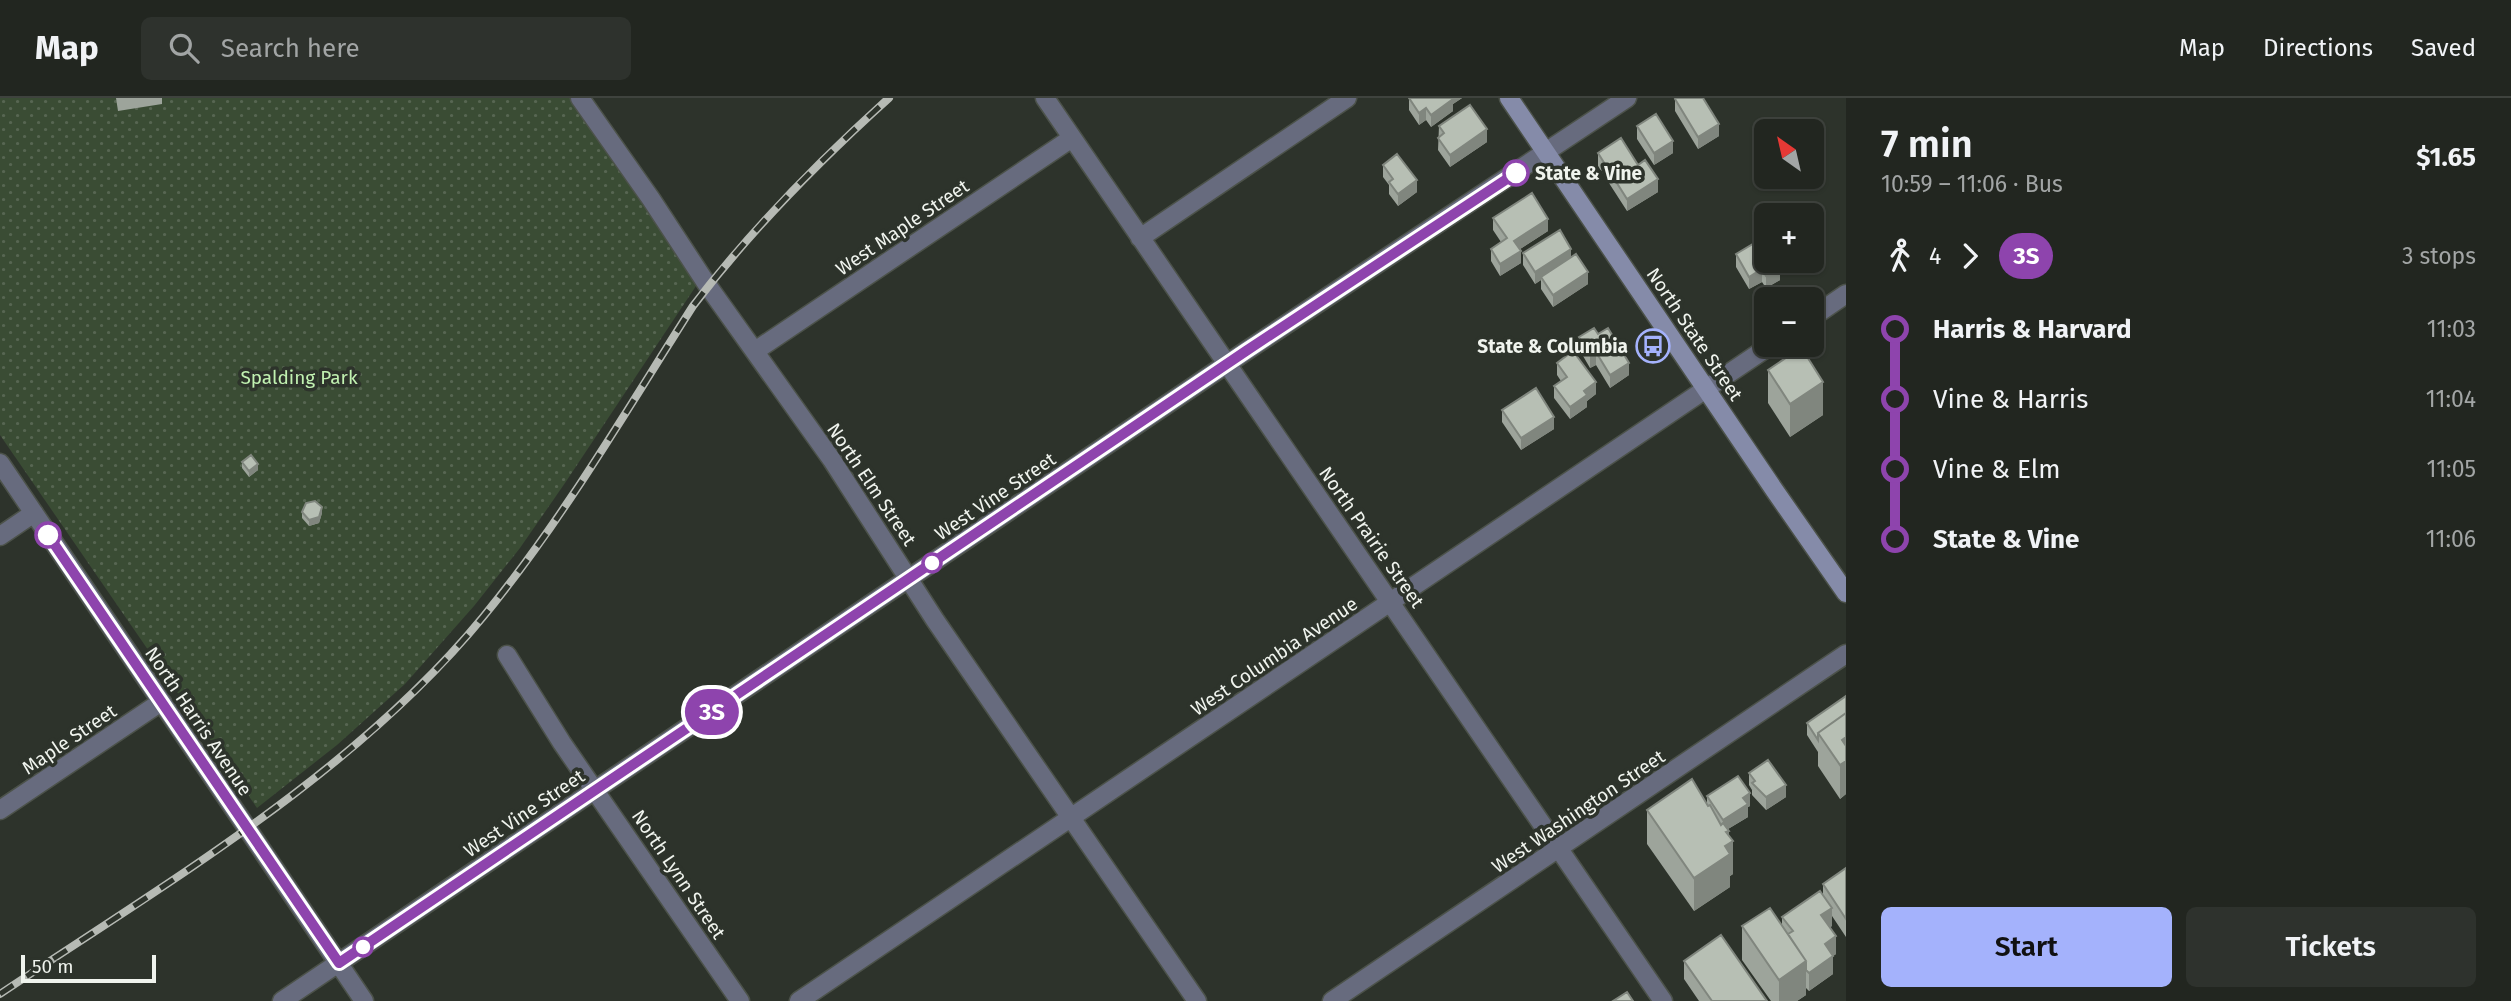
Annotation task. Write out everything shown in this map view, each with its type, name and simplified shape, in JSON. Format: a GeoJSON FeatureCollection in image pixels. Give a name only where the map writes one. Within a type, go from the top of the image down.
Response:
{"type":"FeatureCollection","features":[{"type":"Feature","properties":{"kind":"main road","name":"North State Street"},"geometry":{"type":"LineString","coordinates":[[1509,98],[1846,593]]}},
{"type":"Feature","properties":{"kind":"street","name":"North Elm Street"},"geometry":{"type":"LineString","coordinates":[[580,98],[832,460],[935,620],[1197,1001]]}},
{"type":"Feature","properties":{"kind":"street","name":"North Prairie Street"},"geometry":{"type":"LineString","coordinates":[[1045,98],[1663,1001]]}},
{"type":"Feature","properties":{"kind":"street"},"geometry":{"type":"LineString","coordinates":[[1140,238],[1347,98]]}},
{"type":"Feature","properties":{"kind":"street","name":"West Vine Street"},"geometry":{"type":"LineString","coordinates":[[282,1001],[1627,98]]}},
{"type":"Feature","properties":{"kind":"street","name":"West Maple Street"},"geometry":{"type":"LineString","coordinates":[[755,351],[1072,138]]}},
{"type":"Feature","properties":{"kind":"street"},"geometry":{"type":"LineString","coordinates":[[1824,309],[1846,294]]}},
{"type":"Feature","properties":{"kind":"street","name":"West Columbia Avenue"},"geometry":{"type":"LineString","coordinates":[[799,1001],[1754,356]]}},
{"type":"Feature","properties":{"kind":"street","name":"North Harris Avenue"},"geometry":{"type":"LineString","coordinates":[[0,463],[365,1001]]}},
{"type":"Feature","properties":{"kind":"street"},"geometry":{"type":"LineString","coordinates":[[0,536],[34,513]]}},
{"type":"Feature","properties":{"kind":"street","name":"North Lynn Street"},"geometry":{"type":"LineString","coordinates":[[508,654],[582,771],[740,1001]]}},
{"type":"Feature","properties":{"kind":"street","name":"West Washington Street"},"geometry":{"type":"LineString","coordinates":[[1332,1001],[1846,654]]}},
{"type":"Feature","properties":{"kind":"street","name":"Maple Street"},"geometry":{"type":"LineString","coordinates":[[0,810],[161,702]]}},
{"type":"Feature","properties":{"kind":"green space","name":"Spalding Park"},"geometry":{"type":"Polygon","coordinates":[[[0,98],[578,98],[698,283],[520,548],[474,606],[405,684],[337,745],[257,808],[0,435],[0,98]]]}},
{"type":"Feature","properties":{"kind":"building"},"geometry":{"type":"Polygon","coordinates":[[[1409,98],[1453,99],[1431,115],[1426,108],[1419,113],[1409,98]]]}},
{"type":"Feature","properties":{"kind":"building"},"geometry":{"type":"Polygon","coordinates":[[[1676,98],[1703,98],[1719,124],[1698,137],[1676,98]]]}},
{"type":"Feature","properties":{"kind":"building"},"geometry":{"type":"Polygon","coordinates":[[[1470,105],[1487,129],[1450,155],[1438,138],[1444,133],[1439,126],[1470,105]]]}},
{"type":"Feature","properties":{"kind":"building"},"geometry":{"type":"Polygon","coordinates":[[[1656,114],[1673,141],[1654,153],[1637,126],[1656,114]]]}},
{"type":"Feature","properties":{"kind":"building"},"geometry":{"type":"Polygon","coordinates":[[[1621,138],[1638,165],[1645,160],[1658,179],[1627,199],[1598,153],[1621,138]]]}},
{"type":"Feature","properties":{"kind":"building"},"geometry":{"type":"Polygon","coordinates":[[[1397,154],[1417,180],[1398,194],[1389,182],[1393,179],[1383,165],[1397,154]]]}},
{"type":"Feature","properties":{"kind":"building"},"geometry":{"type":"Polygon","coordinates":[[[1532,193],[1548,219],[1514,241],[1521,251],[1500,264],[1491,249],[1507,238],[1493,218],[1532,193]]]}},
{"type":"Feature","properties":{"kind":"building"},"geometry":{"type":"Polygon","coordinates":[[[1560,230],[1571,249],[1535,272],[1523,253],[1560,230]]]}},
{"type":"Feature","properties":{"kind":"building"},"geometry":{"type":"Polygon","coordinates":[[[1754,243],[1756,273],[1749,277],[1736,254],[1754,243]]]}},
{"type":"Feature","properties":{"kind":"building"},"geometry":{"type":"Polygon","coordinates":[[[1576,254],[1588,272],[1553,295],[1541,277],[1576,254]]]}},
{"type":"Feature","properties":{"kind":"building"},"geometry":{"type":"Polygon","coordinates":[[[1594,328],[1598,334],[1608,328],[1629,363],[1610,375],[1596,352],[1590,355],[1579,337],[1594,328]]]}},
{"type":"Feature","properties":{"kind":"building"},"geometry":{"type":"Polygon","coordinates":[[[1573,351],[1596,382],[1584,391],[1587,395],[1570,407],[1554,386],[1567,377],[1557,363],[1573,351]]]}},
{"type":"Feature","properties":{"kind":"building"},"geometry":{"type":"Polygon","coordinates":[[[1787,357],[1807,357],[1823,382],[1790,404],[1768,370],[1787,357]]]}},
{"type":"Feature","properties":{"kind":"building"},"geometry":{"type":"Polygon","coordinates":[[[1536,388],[1554,417],[1521,438],[1502,410],[1536,388]]]}},
{"type":"Feature","properties":{"kind":"building"},"geometry":{"type":"Polygon","coordinates":[[[251,455],[258,464],[249,471],[242,462],[251,455]]]}},
{"type":"Feature","properties":{"kind":"building"},"geometry":{"type":"Polygon","coordinates":[[[315,501],[322,507],[319,517],[309,520],[302,512],[306,503],[315,501]]]}},
{"type":"Feature","properties":{"kind":"building"},"geometry":{"type":"Polygon","coordinates":[[[1846,696],[1846,713],[1818,733],[1818,740],[1807,723],[1846,696]]]}},
{"type":"Feature","properties":{"kind":"building"},"geometry":{"type":"Polygon","coordinates":[[[1846,713],[1846,737],[1842,740],[1846,746],[1846,761],[1840,765],[1818,733],[1846,713]]]}},
{"type":"Feature","properties":{"kind":"building"},"geometry":{"type":"Polygon","coordinates":[[[1768,760],[1786,785],[1766,797],[1752,783],[1755,781],[1749,773],[1768,760]]]}},
{"type":"Feature","properties":{"kind":"building"},"geometry":{"type":"Polygon","coordinates":[[[1738,776],[1750,793],[1743,798],[1748,804],[1723,820],[1707,796],[1738,776]]]}},
{"type":"Feature","properties":{"kind":"building"},"geometry":{"type":"Polygon","coordinates":[[[1692,779],[1721,825],[1723,823],[1729,831],[1726,832],[1733,841],[1725,846],[1730,854],[1694,878],[1647,810],[1692,779]]]}},
{"type":"Feature","properties":{"kind":"building"},"geometry":{"type":"Polygon","coordinates":[[[1846,868],[1846,919],[1823,884],[1846,868]]]}},
{"type":"Feature","properties":{"kind":"building"},"geometry":{"type":"Polygon","coordinates":[[[1820,891],[1832,908],[1821,915],[1836,936],[1825,944],[1833,956],[1809,973],[1806,970],[1806,961],[1788,934],[1793,931],[1782,917],[1820,891]]]}},
{"type":"Feature","properties":{"kind":"building"},"geometry":{"type":"Polygon","coordinates":[[[1770,908],[1806,961],[1779,980],[1742,926],[1770,908]]]}},
{"type":"Feature","properties":{"kind":"building"},"geometry":{"type":"Polygon","coordinates":[[[1721,935],[1767,1001],[1712,1001],[1684,961],[1721,935]]]}},
{"type":"Feature","properties":{"kind":"building"},"geometry":{"type":"Polygon","coordinates":[[[1627,992],[1633,1001],[1613,1001],[1627,992]]]}},
{"type":"Feature","properties":{"kind":"railway"},"geometry":{"type":"LineString","coordinates":[[0,994],[192,867],[318,776],[377,726],[432,673],[483,617],[540,543],[693,306],[715,278],[786,198],[889,98]]}},
{"type":"Feature","properties":{"kind":"bus line","name":"3S"},"geometry":{"type":"LineString","coordinates":[[48,535],[339,963],[1246,351],[1516,173]]}},
{"type":"Feature","properties":{"kind":"place","name":"State & Vine"},"geometry":{"type":"Point","coordinates":[1516,173]}},
{"type":"Feature","properties":{"kind":"place","name":"State & Columbia"},"geometry":{"type":"Point","coordinates":[1653,346]}}]}
